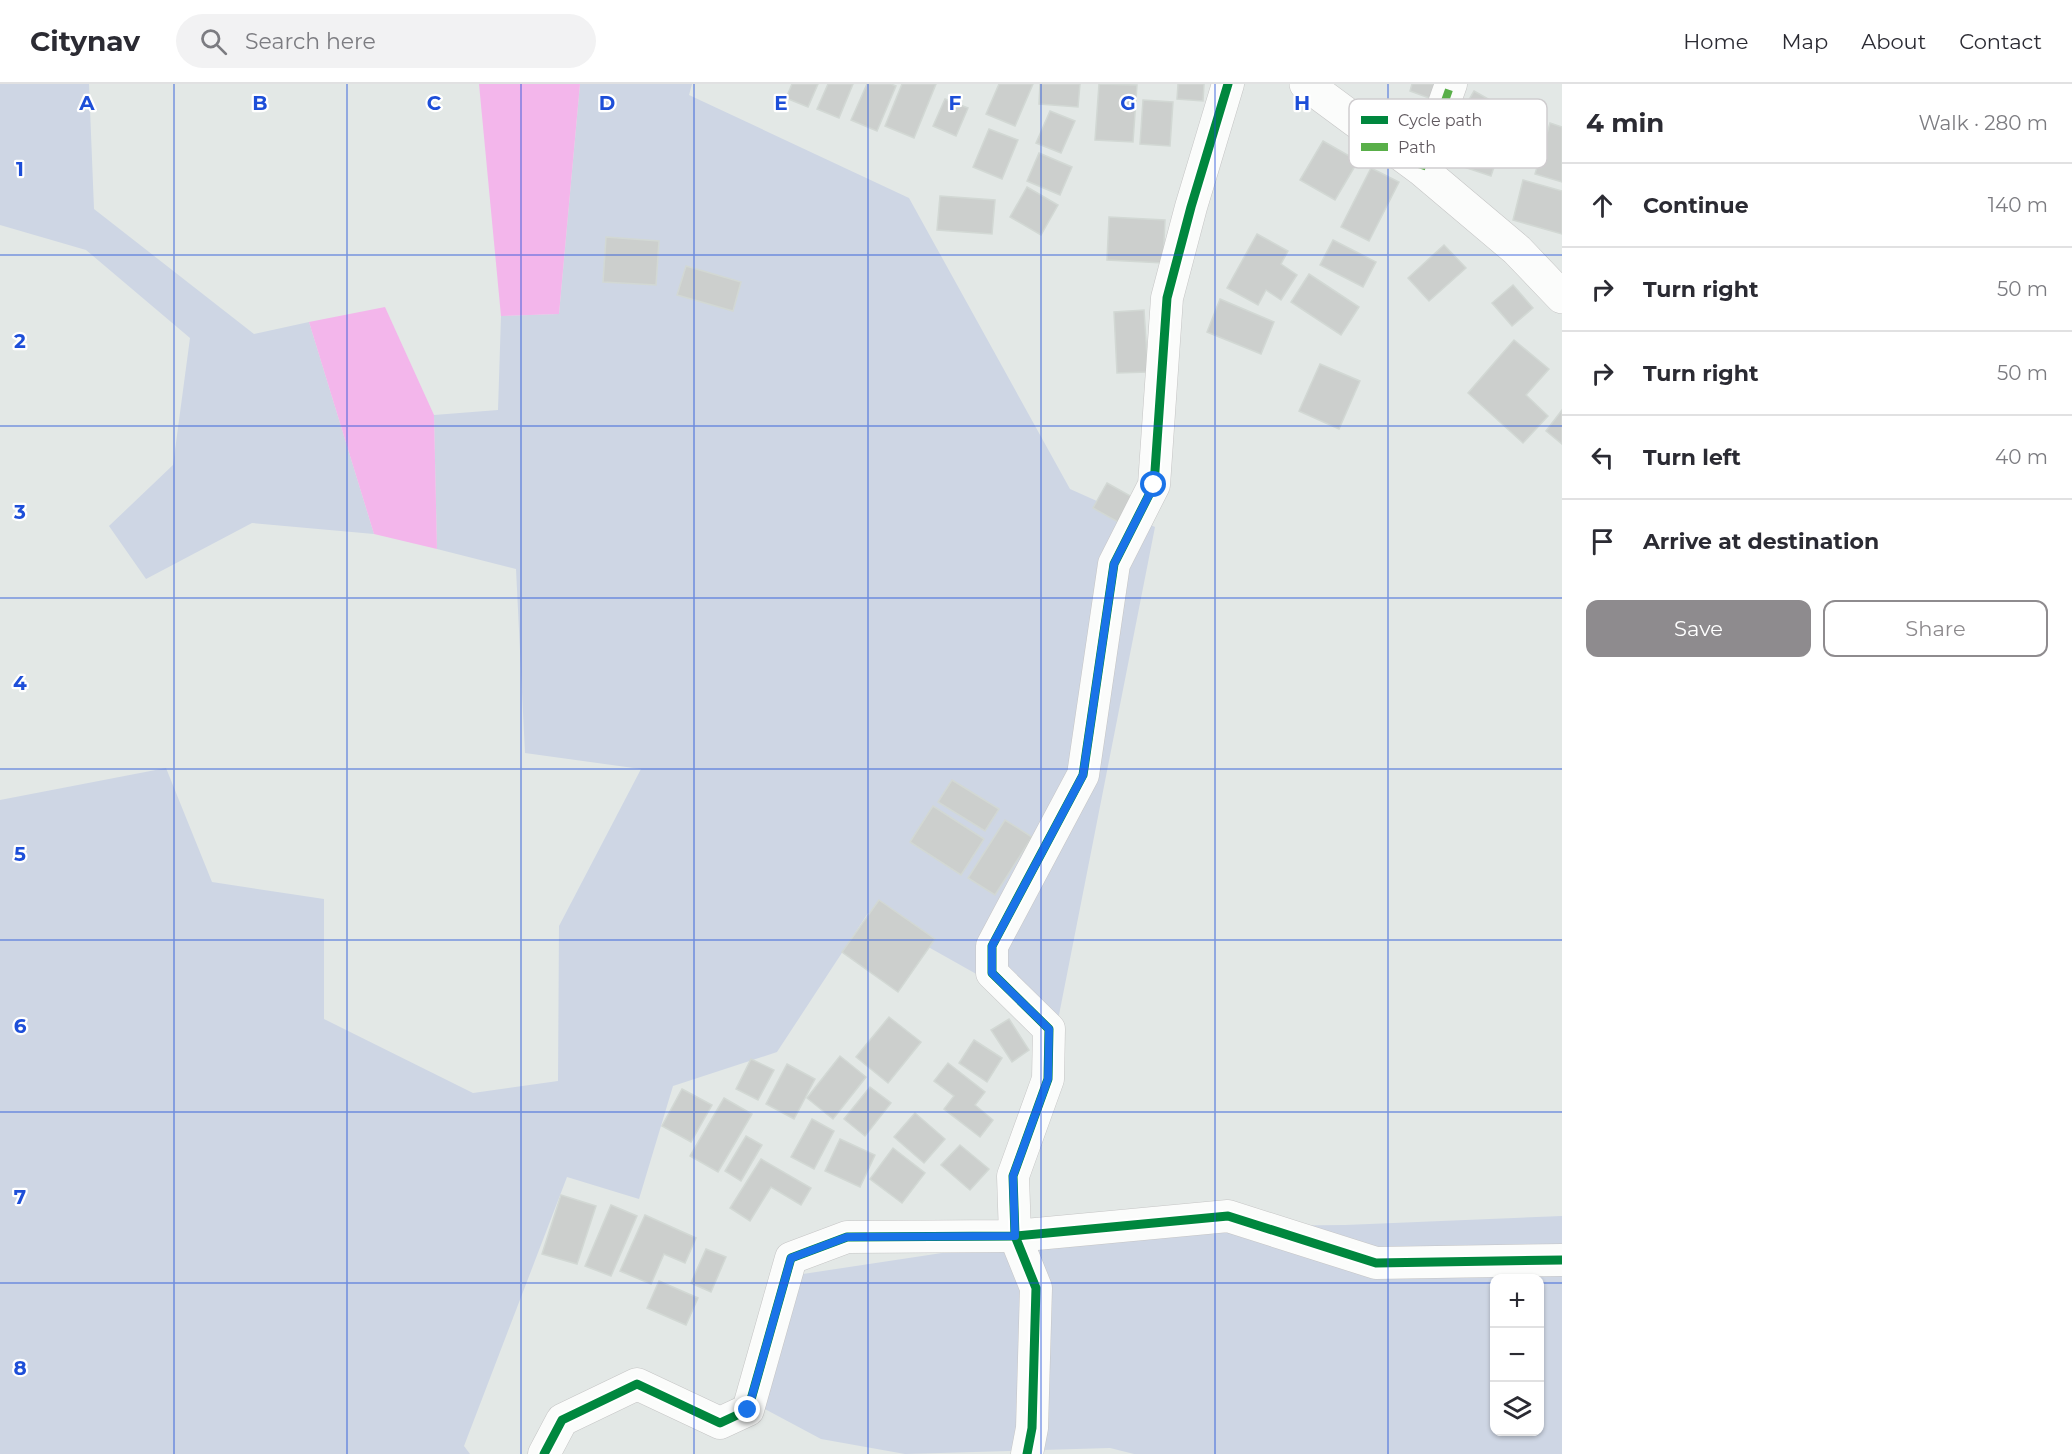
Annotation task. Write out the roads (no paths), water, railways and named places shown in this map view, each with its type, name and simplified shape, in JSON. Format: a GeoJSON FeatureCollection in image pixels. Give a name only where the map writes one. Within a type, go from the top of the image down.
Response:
{"type":"FeatureCollection","features":[{"type":"Feature","properties":{"kind":"street"},"geometry":{"type":"LineString","coordinates":[[1028,1454],[1032,1428],[1036,1288],[1015,1236],[1013,1176],[1048,1079],[1049,1029],[992,973],[992,946],[1083,775],[1114,564],[1154,485],[1167,298],[1191,207],[1228,84]]}},
{"type":"Feature","properties":{"kind":"street"},"geometry":{"type":"LineString","coordinates":[[1305,84],[1349,116]]}},
{"type":"Feature","properties":{"kind":"street"},"geometry":{"type":"LineString","coordinates":[[1446,99],[1451,84]]}},
{"type":"Feature","properties":{"kind":"street"},"geometry":{"type":"LineString","coordinates":[[1421,169],[1517,250],[1562,297]]}},
{"type":"Feature","properties":{"kind":"street"},"geometry":{"type":"LineString","coordinates":[[544,1454],[562,1420],[637,1384],[720,1423],[748,1410],[791,1258],[847,1237],[1015,1236],[1228,1216],[1376,1263],[1562,1260]]}}]}
